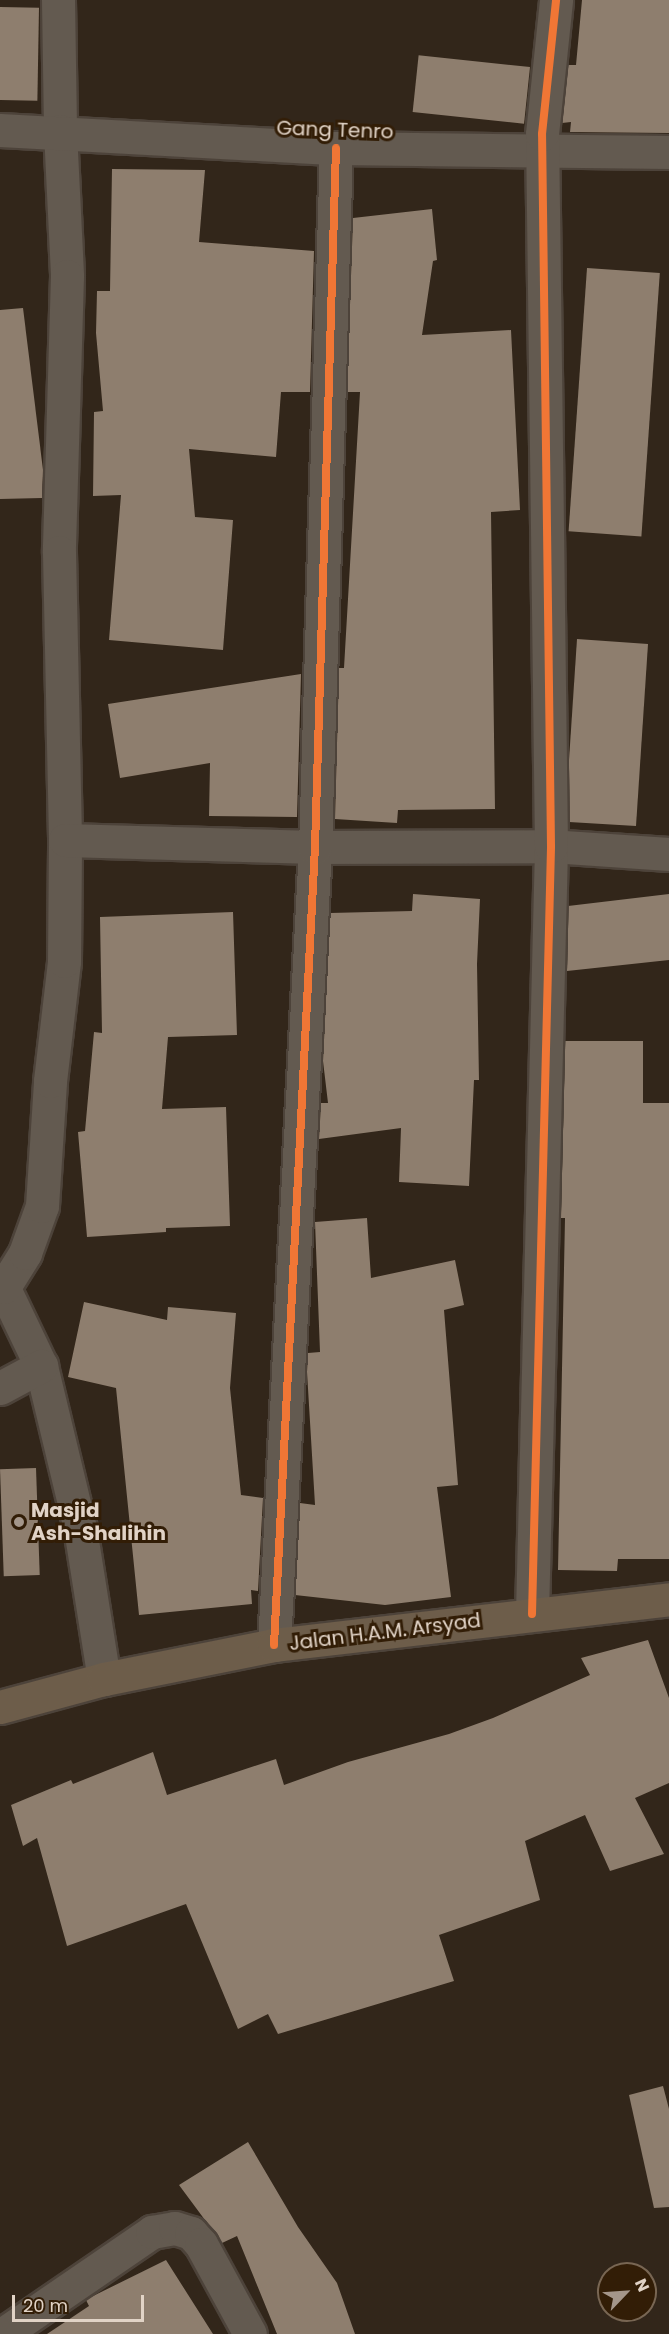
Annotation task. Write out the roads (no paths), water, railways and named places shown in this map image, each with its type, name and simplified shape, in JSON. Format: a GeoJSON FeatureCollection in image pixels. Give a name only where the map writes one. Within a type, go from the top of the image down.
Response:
{"type":"FeatureCollection","features":[{"type":"Feature","properties":{"kind":"highway","name":"Jalan H.A.M. Arsyad"},"geometry":{"type":"LineString","coordinates":[[0,1707],[104,1679],[274,1645],[669,1599]]}},
{"type":"Feature","properties":{"kind":"street"},"geometry":{"type":"LineString","coordinates":[[58,0],[60,132],[67,276],[60,552],[65,840],[64,961],[50,1082],[42,1206],[25,1253],[2,1284],[41,1366],[80,1528],[104,1679]]}},
{"type":"Feature","properties":{"kind":"street"},"geometry":{"type":"LineString","coordinates":[[532,1614],[551,846],[542,134],[556,0]]}},
{"type":"Feature","properties":{"kind":"street","name":"Gang Tenro"},"geometry":{"type":"LineString","coordinates":[[0,130],[336,148],[669,152]]}},
{"type":"Feature","properties":{"kind":"street"},"geometry":{"type":"LineString","coordinates":[[274,1645],[315,847],[336,148]]}},
{"type":"Feature","properties":{"kind":"street"},"geometry":{"type":"LineString","coordinates":[[65,840],[315,847],[551,846],[669,854]]}},
{"type":"Feature","properties":{"kind":"street"},"geometry":{"type":"LineString","coordinates":[[0,1388],[41,1366]]}},
{"type":"Feature","properties":{"kind":"street"},"geometry":{"type":"LineString","coordinates":[[3,2334],[152,2232],[175,2228],[191,2233],[201,2244],[250,2334]]}},
{"type":"Feature","properties":{"kind":"place","name":"Masjid Ash-Shalihin"},"geometry":{"type":"Point","coordinates":[19,1522]}}]}
